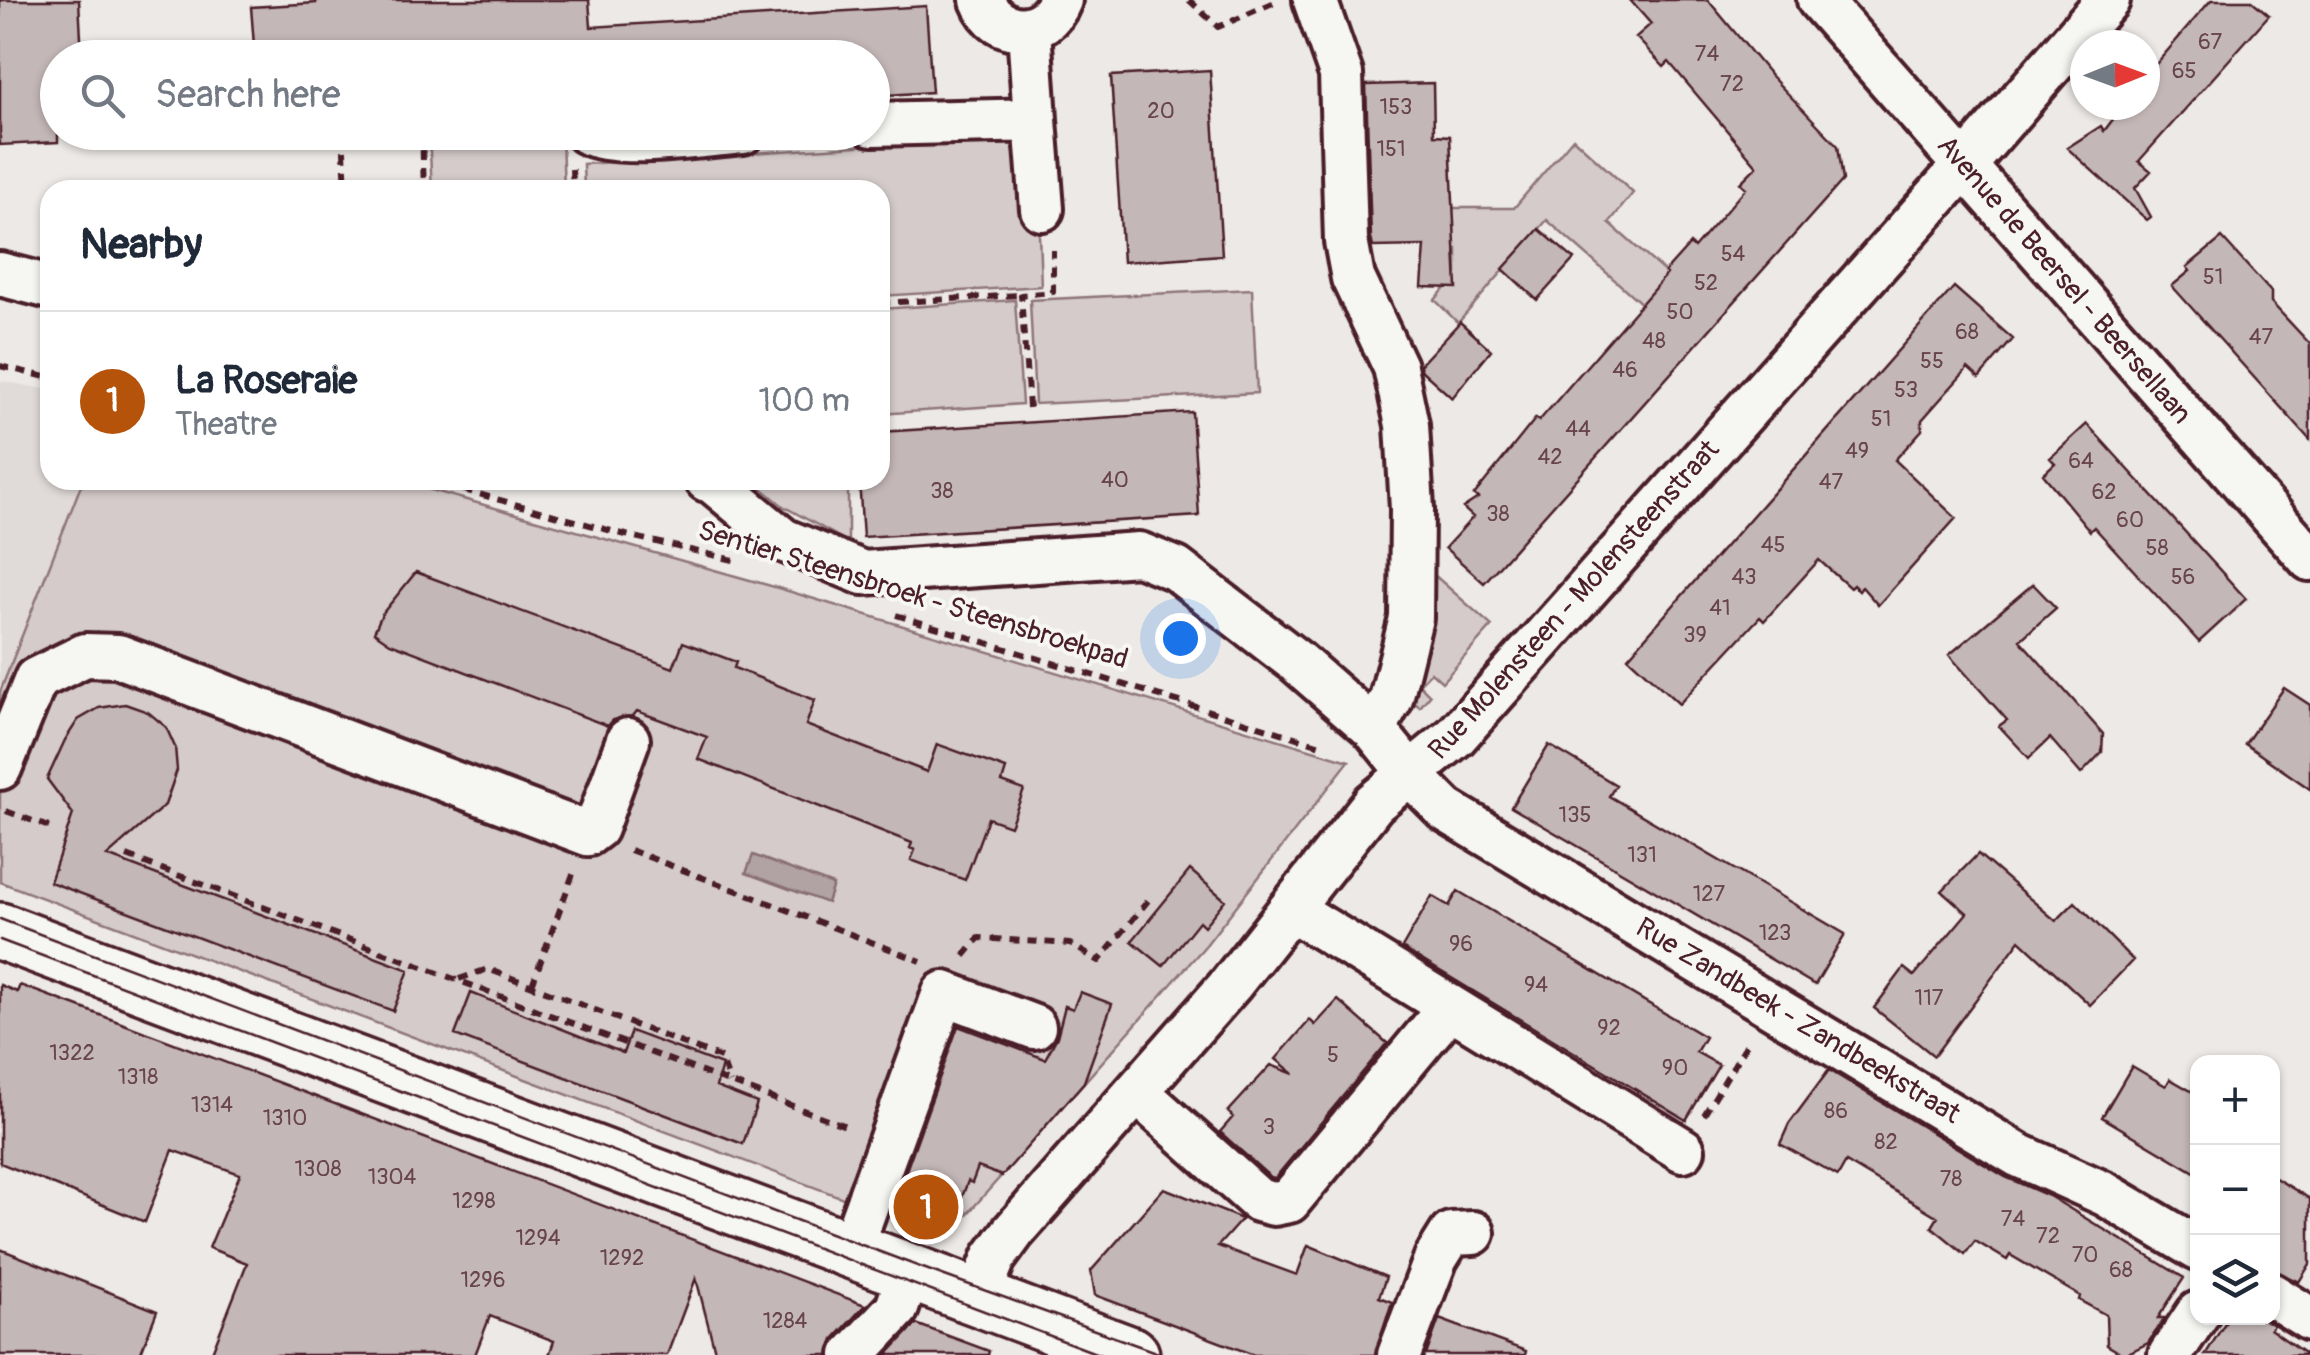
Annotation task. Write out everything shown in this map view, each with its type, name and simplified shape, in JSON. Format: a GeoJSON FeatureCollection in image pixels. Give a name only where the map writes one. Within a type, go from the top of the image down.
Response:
{"type":"FeatureCollection","features":[{"type":"Feature","properties":{"kind":"main road"},"geometry":{"type":"LineString","coordinates":[[0,931],[1131,1355]]}},
{"type":"Feature","properties":{"kind":"street"},"geometry":{"type":"LineString","coordinates":[[982,0],[986,12],[998,23],[1029,30],[1056,12],[1060,0]]}},
{"type":"Feature","properties":{"kind":"street"},"geometry":{"type":"LineString","coordinates":[[1315,0],[1341,74],[1346,241],[1353,278],[1395,367],[1407,425],[1412,509],[1410,618],[1391,699],[1374,729]]}},
{"type":"Feature","properties":{"kind":"street","name":"Avenue de Beersel - Beersellaan"},"geometry":{"type":"LineString","coordinates":[[1818,0],[2310,559]]}},
{"type":"Feature","properties":{"kind":"street","name":"Rue Molensteen - Molensteenstraat"},"geometry":{"type":"LineString","coordinates":[[978,1298],[994,1258],[1232,984],[1374,803],[1456,736],[2108,0]]}},
{"type":"Feature","properties":{"kind":"street"},"geometry":{"type":"LineString","coordinates":[[1029,30],[1042,209]]}},
{"type":"Feature","properties":{"kind":"street"},"geometry":{"type":"LineString","coordinates":[[890,124],[1035,120]]}},
{"type":"Feature","properties":{"kind":"street"},"geometry":{"type":"LineString","coordinates":[[0,274],[40,284]]}},
{"type":"Feature","properties":{"kind":"street","name":"Rue Zandbeek - Zandbeekstraat"},"geometry":{"type":"LineString","coordinates":[[723,490],[782,540],[862,573],[1139,554],[1176,569],[1296,662],[1374,729],[1446,810],[2018,1154],[2105,1194],[2190,1243]]}},
{"type":"Feature","properties":{"kind":"street"},"geometry":{"type":"LineString","coordinates":[[0,768],[36,679],[85,655],[118,656],[588,834],[596,828],[628,740]]}},
{"type":"Feature","properties":{"kind":"street"},"geometry":{"type":"LineString","coordinates":[[1292,908],[1683,1150]]}},
{"type":"Feature","properties":{"kind":"street"},"geometry":{"type":"LineString","coordinates":[[850,1251],[948,983],[1034,1027]]}},
{"type":"Feature","properties":{"kind":"street"},"geometry":{"type":"LineString","coordinates":[[1136,1092],[1258,1200],[1274,1204],[1289,1201],[1450,1007]]}},
{"type":"Feature","properties":{"kind":"street"},"geometry":{"type":"LineString","coordinates":[[1399,1355],[1436,1258],[1451,1234],[1473,1233]]}},
{"type":"Feature","properties":{"kind":"street"},"geometry":{"type":"LineString","coordinates":[[853,1355],[897,1308],[910,1273]]}},
{"type":"Feature","properties":{"kind":"street"},"geometry":{"type":"LineString","coordinates":[[2280,1300],[2310,1320]]}},
{"type":"Feature","properties":{"kind":"street"},"geometry":{"type":"LineString","coordinates":[[2170,1355],[2190,1325]]}},
{"type":"Feature","properties":{"kind":"path"},"geometry":{"type":"LineString","coordinates":[[1189,0],[1218,27],[1260,6],[1282,0]]}},
{"type":"Feature","properties":{"kind":"path"},"geometry":{"type":"LineString","coordinates":[[344,150],[345,180]]}},
{"type":"Feature","properties":{"kind":"path"},"geometry":{"type":"LineString","coordinates":[[423,150],[424,180]]}},
{"type":"Feature","properties":{"kind":"path"},"geometry":{"type":"LineString","coordinates":[[890,302],[1053,292],[1052,250],[1042,209]]}},
{"type":"Feature","properties":{"kind":"path"},"geometry":{"type":"LineString","coordinates":[[1021,294],[1029,408]]}},
{"type":"Feature","properties":{"kind":"path"},"geometry":{"type":"LineString","coordinates":[[0,366],[40,376]]}},
{"type":"Feature","properties":{"kind":"path","name":"Sentier Steensbroek - Steensbroekpad"},"geometry":{"type":"LineString","coordinates":[[464,490],[626,535],[741,561]]}},
{"type":"Feature","properties":{"kind":"path","name":"Sentier Steensbroek - Steensbroekpad"},"geometry":{"type":"LineString","coordinates":[[888,612],[1351,753],[1374,729]]}},
{"type":"Feature","properties":{"kind":"path"},"geometry":{"type":"LineString","coordinates":[[0,808],[52,828]]}},
{"type":"Feature","properties":{"kind":"path"},"geometry":{"type":"LineString","coordinates":[[532,986],[588,834],[948,983],[979,938],[1070,944],[1099,961],[1150,897]]}},
{"type":"Feature","properties":{"kind":"path"},"geometry":{"type":"LineString","coordinates":[[127,856],[889,1142]]}},
{"type":"Feature","properties":{"kind":"path"},"geometry":{"type":"LineString","coordinates":[[456,980],[488,969],[721,1058],[731,1084]]}},
{"type":"Feature","properties":{"kind":"path"},"geometry":{"type":"LineString","coordinates":[[1683,1150],[1770,1004]]}},
{"type":"Feature","properties":{"kind":"shaded area"},"geometry":{"type":"Polygon","coordinates":[[[1009,136],[1039,234],[1041,286],[890,295],[890,180],[584,180],[583,164],[796,150],[890,150],[890,144],[1009,136]]]}},
{"type":"Feature","properties":{"kind":"shaded area"},"geometry":{"type":"Polygon","coordinates":[[[1573,138],[1633,193],[1609,223],[1668,275],[1643,305],[1547,220],[1458,323],[1435,300],[1457,274],[1457,249],[1435,249],[1436,208],[1514,208],[1573,138]]]}},
{"type":"Feature","properties":{"kind":"shaded area"},"geometry":{"type":"Polygon","coordinates":[[[430,150],[562,150],[564,180],[431,180],[430,150]]]}},
{"type":"Feature","properties":{"kind":"shaded area"},"geometry":{"type":"Polygon","coordinates":[[[1252,289],[1257,393],[1035,404],[1030,300],[1252,289]]]}},
{"type":"Feature","properties":{"kind":"shaded area"},"geometry":{"type":"Polygon","coordinates":[[[1015,300],[1022,404],[890,413],[890,308],[1015,300]]]}},
{"type":"Feature","properties":{"kind":"shaded area"},"geometry":{"type":"Polygon","coordinates":[[[0,381],[40,388],[40,490],[79,490],[0,692],[0,381]]]}},
{"type":"Feature","properties":{"kind":"shaded area"},"geometry":{"type":"Polygon","coordinates":[[[79,490],[431,490],[778,588],[1349,761],[1206,945],[947,1237],[0,882],[0,692],[79,490]]]}},
{"type":"Feature","properties":{"kind":"shaded area"},"geometry":{"type":"Polygon","coordinates":[[[764,490],[848,490],[848,542],[783,506],[764,490]]]}},
{"type":"Feature","properties":{"kind":"shaded area"},"geometry":{"type":"Polygon","coordinates":[[[1432,573],[1492,626],[1442,682],[1431,672],[1419,684],[1430,695],[1420,707],[1405,696],[1432,573]]]}},
{"type":"Feature","properties":{"kind":"shaded area"},"geometry":{"type":"Polygon","coordinates":[[[753,855],[833,885],[827,903],[746,873],[753,855]]]}},
{"type":"Feature","properties":{"kind":"building"},"geometry":{"type":"Polygon","coordinates":[[[0,0],[79,0],[81,40],[40,40],[40,143],[0,145],[0,0]]]}},
{"type":"Feature","properties":{"kind":"building"},"geometry":{"type":"Polygon","coordinates":[[[589,0],[591,27],[926,6],[932,92],[890,95],[890,40],[254,40],[251,7],[589,0]]]}},
{"type":"Feature","properties":{"kind":"building"},"geometry":{"type":"Polygon","coordinates":[[[1630,0],[1708,0],[1771,76],[1838,146],[1843,180],[1484,583],[1445,548],[1473,517],[1463,508],[1478,498],[1474,495],[1536,418],[1539,421],[1665,272],[1690,244],[1694,248],[1746,188],[1740,183],[1757,166],[1669,62],[1664,67],[1636,37],[1651,24],[1630,0]]]}},
{"type":"Feature","properties":{"kind":"building"},"geometry":{"type":"Polygon","coordinates":[[[2211,0],[2251,0],[2269,15],[2139,161],[2151,171],[2135,188],[2151,217],[2147,220],[2067,148],[2101,126],[2104,131],[2112,120],[2160,120],[2160,60],[2211,0]]]}},
{"type":"Feature","properties":{"kind":"building"},"geometry":{"type":"Polygon","coordinates":[[[1210,70],[1222,255],[1123,262],[1111,76],[1210,70]]]}},
{"type":"Feature","properties":{"kind":"building"},"geometry":{"type":"Polygon","coordinates":[[[1433,83],[1434,135],[1450,136],[1457,288],[1422,287],[1425,246],[1373,247],[1371,238],[1366,85],[1433,83]]]}},
{"type":"Feature","properties":{"kind":"building"},"geometry":{"type":"Polygon","coordinates":[[[1539,229],[1574,259],[1537,300],[1503,269],[1539,229]]]}},
{"type":"Feature","properties":{"kind":"building"},"geometry":{"type":"Polygon","coordinates":[[[2222,238],[2271,292],[2271,302],[2310,344],[2310,440],[2172,286],[2190,271],[2187,267],[2222,238]]]}},
{"type":"Feature","properties":{"kind":"building"},"geometry":{"type":"Polygon","coordinates":[[[1954,287],[2013,339],[1979,378],[1968,368],[1922,420],[1922,430],[1895,460],[1956,518],[1878,605],[1862,587],[1859,591],[1853,585],[1850,588],[1819,560],[1764,621],[1760,617],[1679,704],[1628,657],[1954,287]]]}},
{"type":"Feature","properties":{"kind":"building"},"geometry":{"type":"Polygon","coordinates":[[[1460,322],[1491,350],[1452,398],[1420,365],[1460,322]]]}},
{"type":"Feature","properties":{"kind":"building"},"geometry":{"type":"Polygon","coordinates":[[[1192,412],[1199,516],[863,537],[860,490],[890,490],[890,431],[1192,412]]]}},
{"type":"Feature","properties":{"kind":"building"},"geometry":{"type":"Polygon","coordinates":[[[2087,424],[2246,599],[2199,642],[2094,527],[2090,531],[2043,474],[2055,463],[2050,458],[2087,424]]]}},
{"type":"Feature","properties":{"kind":"building"},"geometry":{"type":"Polygon","coordinates":[[[416,572],[673,668],[683,642],[736,662],[734,668],[815,700],[806,725],[927,772],[937,744],[1006,769],[1002,782],[1024,790],[1010,826],[988,818],[965,880],[911,860],[915,850],[910,848],[912,843],[698,759],[707,737],[637,711],[633,716],[613,720],[608,726],[390,643],[374,632],[382,614],[416,572]]]}},
{"type":"Feature","properties":{"kind":"building"},"geometry":{"type":"Polygon","coordinates":[[[2033,584],[2056,608],[2020,640],[2103,734],[2102,752],[2081,774],[2050,738],[2029,758],[1999,726],[2007,720],[1949,655],[2033,584]]]}},
{"type":"Feature","properties":{"kind":"building"},"geometry":{"type":"Polygon","coordinates":[[[2284,688],[2310,705],[2310,789],[2245,744],[2284,688]]]}},
{"type":"Feature","properties":{"kind":"building"},"geometry":{"type":"Polygon","coordinates":[[[125,704],[148,712],[166,727],[175,747],[177,770],[165,805],[107,856],[409,970],[393,1011],[50,882],[73,814],[47,779],[78,720],[99,708],[125,704]]]}},
{"type":"Feature","properties":{"kind":"building"},"geometry":{"type":"Polygon","coordinates":[[[1549,745],[1616,785],[1609,796],[1845,934],[1815,985],[1511,807],[1549,745]]]}},
{"type":"Feature","properties":{"kind":"building"},"geometry":{"type":"Polygon","coordinates":[[[1978,854],[2056,921],[2075,902],[2133,960],[2090,1005],[2020,940],[1934,1056],[1874,1008],[1904,968],[1914,976],[1967,913],[1942,891],[1978,854]]]}},
{"type":"Feature","properties":{"kind":"building"},"geometry":{"type":"Polygon","coordinates":[[[1190,870],[1225,900],[1204,926],[1199,921],[1163,966],[1132,941],[1190,870]]]}},
{"type":"Feature","properties":{"kind":"building"},"geometry":{"type":"Polygon","coordinates":[[[1458,891],[1705,1037],[1696,1052],[1719,1065],[1686,1120],[1402,948],[1432,896],[1449,906],[1458,891]]]}},
{"type":"Feature","properties":{"kind":"building"},"geometry":{"type":"Polygon","coordinates":[[[0,985],[17,992],[20,985],[865,1305],[834,1339],[829,1355],[716,1355],[696,1278],[667,1355],[549,1355],[554,1341],[490,1316],[475,1355],[211,1355],[247,1263],[209,1248],[240,1174],[173,1150],[145,1222],[0,1163],[0,985]]]}},
{"type":"Feature","properties":{"kind":"building"},"geometry":{"type":"Polygon","coordinates":[[[1080,992],[1112,1004],[1084,1082],[1002,1176],[978,1167],[972,1183],[968,1181],[947,1237],[890,1215],[958,1026],[1045,1059],[1057,1037],[1065,1006],[1073,1009],[1080,992]]]}},
{"type":"Feature","properties":{"kind":"building"},"geometry":{"type":"Polygon","coordinates":[[[471,993],[623,1053],[631,1031],[722,1065],[716,1087],[757,1103],[743,1144],[455,1035],[471,993]]]}},
{"type":"Feature","properties":{"kind":"building"},"geometry":{"type":"Polygon","coordinates":[[[1338,1000],[1387,1043],[1275,1178],[1270,1177],[1220,1132],[1233,1117],[1228,1112],[1271,1065],[1294,1074],[1276,1059],[1310,1020],[1315,1025],[1338,1000]]]}},
{"type":"Feature","properties":{"kind":"building"},"geometry":{"type":"Polygon","coordinates":[[[2132,1066],[2166,1086],[2170,1079],[2190,1090],[2190,1169],[2102,1117],[2132,1066]]]}},
{"type":"Feature","properties":{"kind":"building"},"geometry":{"type":"Polygon","coordinates":[[[1829,1070],[2005,1177],[2049,1196],[2184,1278],[2158,1318],[2165,1318],[2148,1343],[2124,1355],[2107,1345],[2106,1315],[2079,1300],[2080,1296],[2010,1255],[2007,1260],[1975,1241],[1965,1254],[1932,1227],[1938,1217],[1846,1162],[1838,1176],[1780,1144],[1789,1124],[1829,1070]]]}},
{"type":"Feature","properties":{"kind":"building"},"geometry":{"type":"Polygon","coordinates":[[[2280,1181],[2310,1199],[2310,1264],[2299,1282],[2280,1274],[2280,1181]]]}},
{"type":"Feature","properties":{"kind":"building"},"geometry":{"type":"Polygon","coordinates":[[[1164,1188],[1242,1219],[1218,1246],[1297,1275],[1308,1245],[1386,1277],[1379,1297],[1392,1302],[1375,1355],[1254,1355],[1095,1295],[1091,1271],[1164,1188]]]}},
{"type":"Feature","properties":{"kind":"building"},"geometry":{"type":"Polygon","coordinates":[[[0,1249],[157,1311],[140,1355],[0,1355],[0,1249]]]}},
{"type":"Feature","properties":{"kind":"building"},"geometry":{"type":"Polygon","coordinates":[[[1439,1319],[1526,1351],[1525,1355],[1426,1355],[1439,1319]]]}},
{"type":"Feature","properties":{"kind":"building"},"geometry":{"type":"Polygon","coordinates":[[[916,1324],[989,1351],[988,1355],[887,1355],[916,1324]]]}},
{"type":"Feature","properties":{"kind":"building"},"geometry":{"type":"Polygon","coordinates":[[[2224,1325],[2273,1325],[2270,1329],[2307,1355],[2205,1355],[2224,1325]]]}},
{"type":"Feature","properties":{"kind":"tram line"},"geometry":{"type":"LineString","coordinates":[[0,919],[920,1267],[1164,1355]]}},
{"type":"Feature","properties":{"kind":"tram line"},"geometry":{"type":"LineString","coordinates":[[0,940],[1101,1355]]}},
{"type":"Feature","properties":{"kind":"place","name":"La Roseraie"},"geometry":{"type":"Point","coordinates":[926,1207]}}]}
